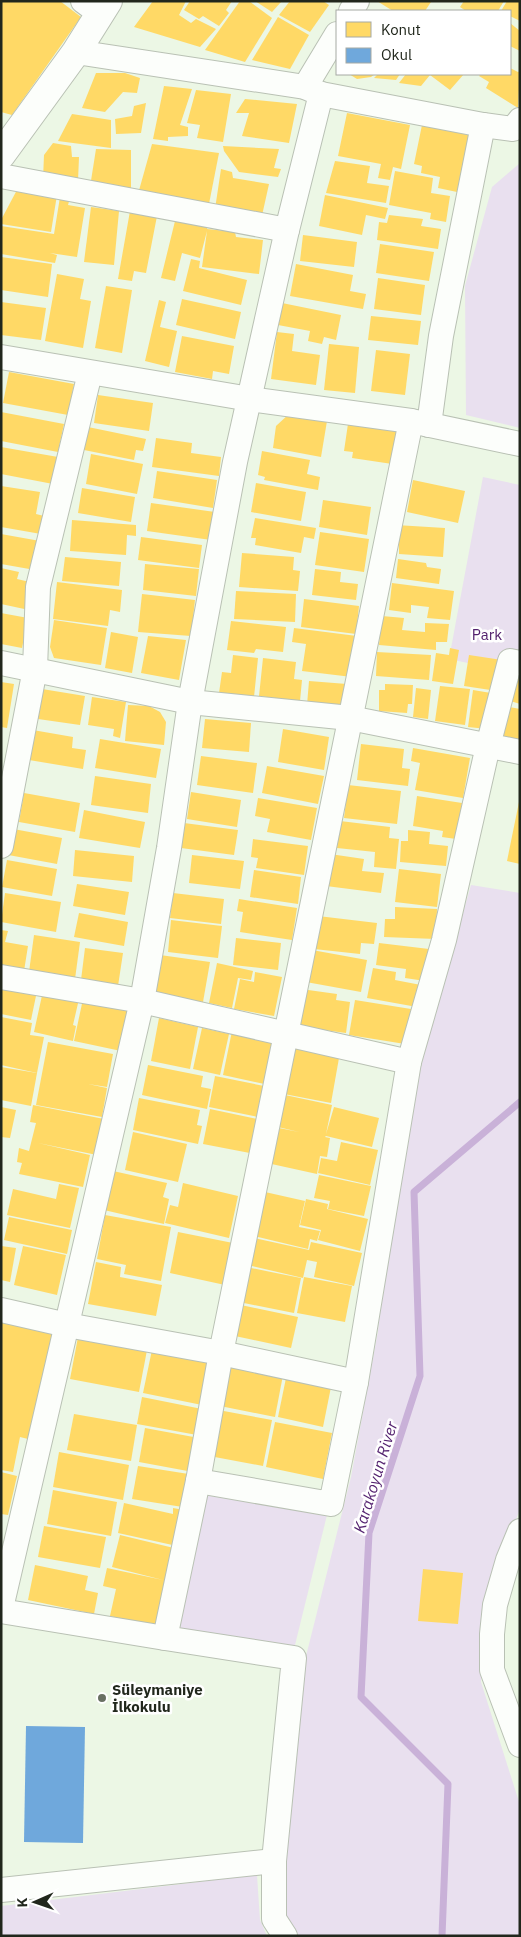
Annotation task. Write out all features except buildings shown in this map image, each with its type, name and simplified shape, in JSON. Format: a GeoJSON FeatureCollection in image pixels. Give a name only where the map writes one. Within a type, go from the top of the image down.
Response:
{"type":"FeatureCollection","features":[{"type":"Feature","properties":{"kind":"street"},"geometry":{"type":"LineString","coordinates":[[1,154],[76,52],[96,5]]}},
{"type":"Feature","properties":{"kind":"street"},"geometry":{"type":"LineString","coordinates":[[285,1936],[274,1919],[274,1861],[294,1658],[1,1610],[142,1002],[169,848],[190,702],[235,462],[287,230],[313,90],[336,36]]}},
{"type":"Feature","properties":{"kind":"street"},"geometry":{"type":"LineString","coordinates":[[76,52],[313,90],[483,125],[513,129],[520,120]]}},
{"type":"Feature","properties":{"kind":"street"},"geometry":{"type":"LineString","coordinates":[[165,1638],[198,1481],[220,1353],[350,718],[441,336],[483,125]]}},
{"type":"Feature","properties":{"kind":"street"},"geometry":{"type":"LineString","coordinates":[[1,176],[287,230]]}},
{"type":"Feature","properties":{"kind":"street"},"geometry":{"type":"LineString","coordinates":[[1,357],[250,399],[420,423],[520,444]]}},
{"type":"Feature","properties":{"kind":"street"},"geometry":{"type":"LineString","coordinates":[[1,846],[35,669],[38,587],[90,373]]}},
{"type":"Feature","properties":{"kind":"street"},"geometry":{"type":"LineString","coordinates":[[198,1481],[331,1504],[356,1382],[409,1062],[444,940],[488,746],[510,661],[520,663]]}},
{"type":"Feature","properties":{"kind":"street"},"geometry":{"type":"LineString","coordinates":[[1,663],[190,702],[350,718],[520,752]]}},
{"type":"Feature","properties":{"kind":"street"},"geometry":{"type":"LineString","coordinates":[[1,977],[142,1002],[409,1062]]}},
{"type":"Feature","properties":{"kind":"street"},"geometry":{"type":"LineString","coordinates":[[1,1310],[356,1382]]}},
{"type":"Feature","properties":{"kind":"street"},"geometry":{"type":"LineString","coordinates":[[520,1531],[508,1560],[495,1606],[492,1634],[492,1670],[520,1745]]}},
{"type":"Feature","properties":{"kind":"street"},"geometry":{"type":"LineString","coordinates":[[1,1890],[274,1861]]}},
{"type":"Feature","properties":{"kind":"green space"},"geometry":{"type":"Polygon","coordinates":[[[520,163],[520,428],[466,415],[465,286],[492,187],[520,163]]]}},
{"type":"Feature","properties":{"kind":"green space","name":"Park"},"geometry":{"type":"Polygon","coordinates":[[[483,477],[520,485],[520,674],[449,659],[483,477]]]}},
{"type":"Feature","properties":{"kind":"green space"},"geometry":{"type":"Polygon","coordinates":[[[471,885],[520,893],[520,1509],[486,1598],[481,1682],[520,1805],[520,1936],[299,1936],[287,1919],[286,1827],[302,1672],[351,1477],[378,1331],[387,1236],[407,1129],[430,1028],[471,885]]]}},
{"type":"Feature","properties":{"kind":"green space"},"geometry":{"type":"Polygon","coordinates":[[[204,1495],[327,1515],[294,1649],[174,1628],[204,1495]]]}},
{"type":"Feature","properties":{"kind":"green space"},"geometry":{"type":"Polygon","coordinates":[[[257,1875],[260,1920],[267,1936],[1,1936],[1,1906],[257,1875]]]}},
{"type":"Feature","properties":{"kind":"waterway","name":"Karakoyun River"},"geometry":{"type":"LineString","coordinates":[[442,1936],[448,1784],[361,1697],[369,1533],[420,1376],[414,1192],[520,1102]]}},
{"type":"Feature","properties":{"kind":"place","name":"Süleymaniye İlkokulu"},"geometry":{"type":"Point","coordinates":[102,1698]}}]}
